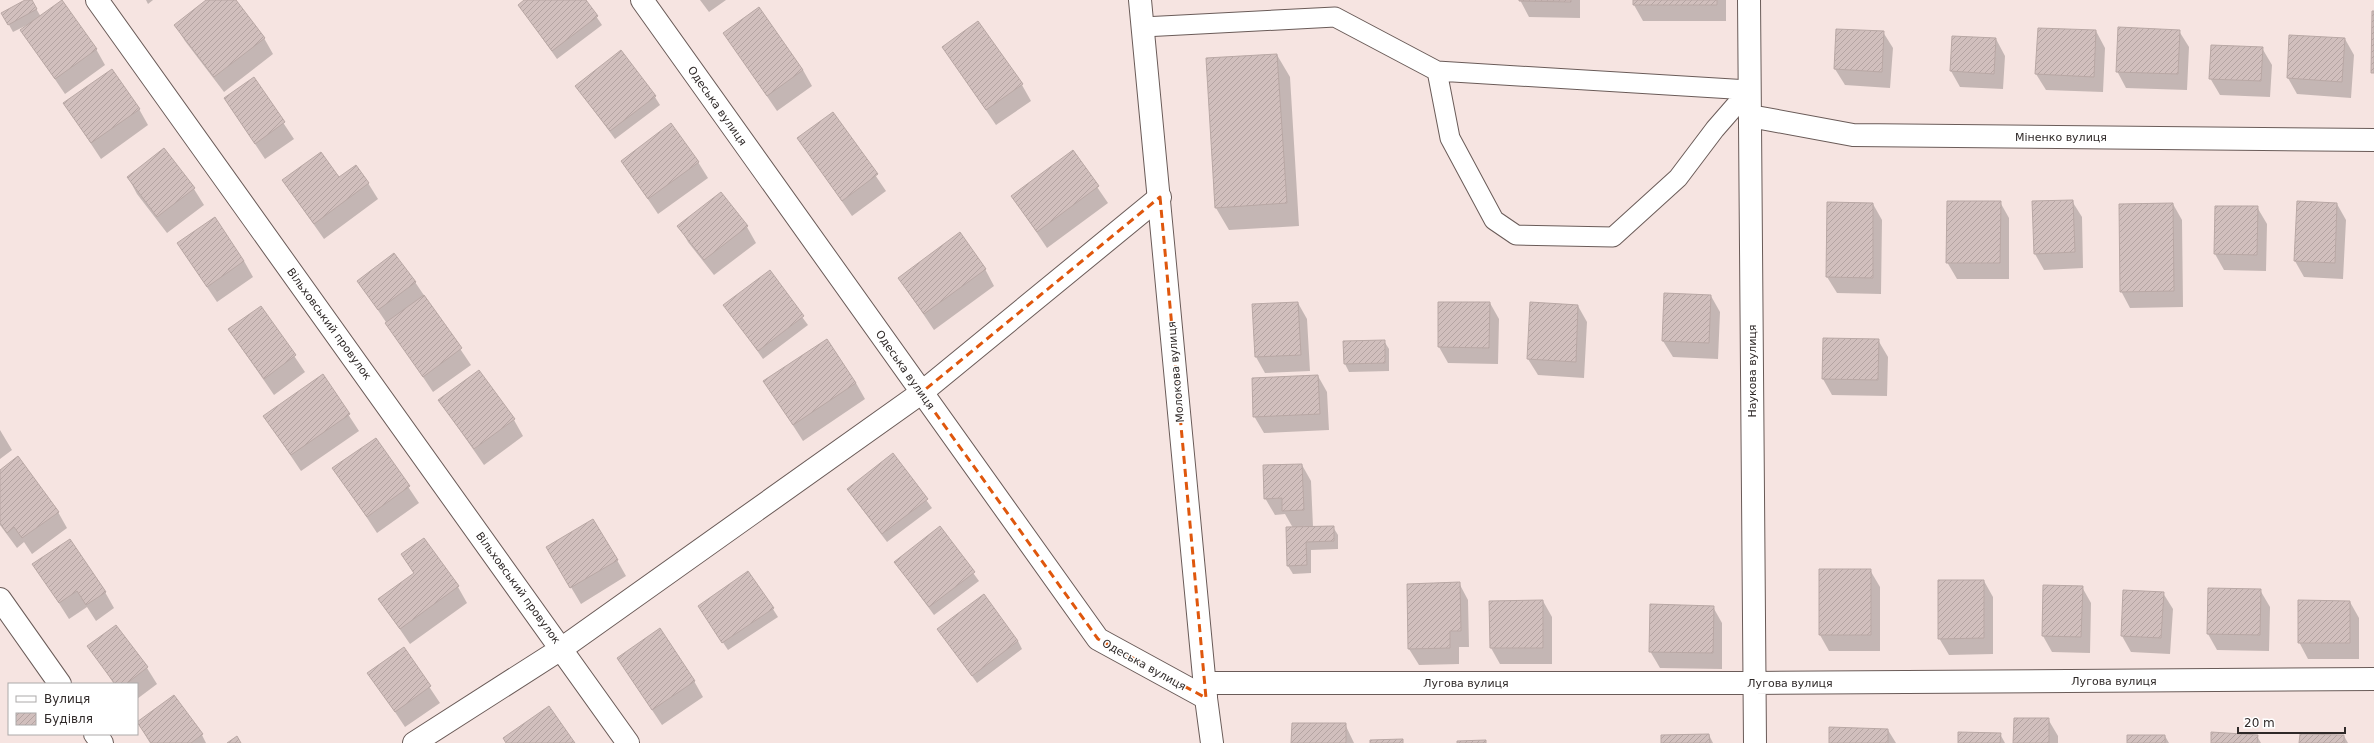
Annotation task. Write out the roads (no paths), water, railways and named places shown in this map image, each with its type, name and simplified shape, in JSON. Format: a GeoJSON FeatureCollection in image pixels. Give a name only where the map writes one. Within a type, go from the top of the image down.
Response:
{"type":"FeatureCollection","features":[{"type":"Feature","properties":{"kind":"street","name":"Вільховський провулок"},"geometry":{"type":"LineString","coordinates":[[97,0],[628,743]]}},
{"type":"Feature","properties":{"kind":"street","name":"Одеська вулиця"},"geometry":{"type":"LineString","coordinates":[[642,0],[1098,639],[1205,691]]}},
{"type":"Feature","properties":{"kind":"street","name":"Молокова вулиця"},"geometry":{"type":"LineString","coordinates":[[1140,0],[1160,197],[1205,691],[1212,743]]}},
{"type":"Feature","properties":{"kind":"street","name":"Наукова вулиця"},"geometry":{"type":"LineString","coordinates":[[1749,0],[1755,743]]}},
{"type":"Feature","properties":{"kind":"street","name":"Міненко вулиця"},"geometry":{"type":"LineString","coordinates":[[1750,116],[1853,135],[2374,140]]}},
{"type":"Feature","properties":{"kind":"street"},"geometry":{"type":"LineString","coordinates":[[414,743],[561,648],[921,392],[1160,197]]}},
{"type":"Feature","properties":{"kind":"street"},"geometry":{"type":"LineString","coordinates":[[0,599],[59,683]]}},
{"type":"Feature","properties":{"kind":"street","name":"Лугова вулиця"},"geometry":{"type":"LineString","coordinates":[[1205,691],[1754,683],[2374,679]]}},
{"type":"Feature","properties":{"kind":"street"},"geometry":{"type":"LineString","coordinates":[[96,735],[102,743]]}},
{"type":"Feature","properties":{"kind":"lane"},"geometry":{"type":"LineString","coordinates":[[1143,28],[1335,17],[1437,71],[1749,90]]}},
{"type":"Feature","properties":{"kind":"lane"},"geometry":{"type":"LineString","coordinates":[[1437,71],[1450,138],[1494,220],[1516,235],[1613,237],[1678,178],[1715,129],[1749,90]]}}]}
